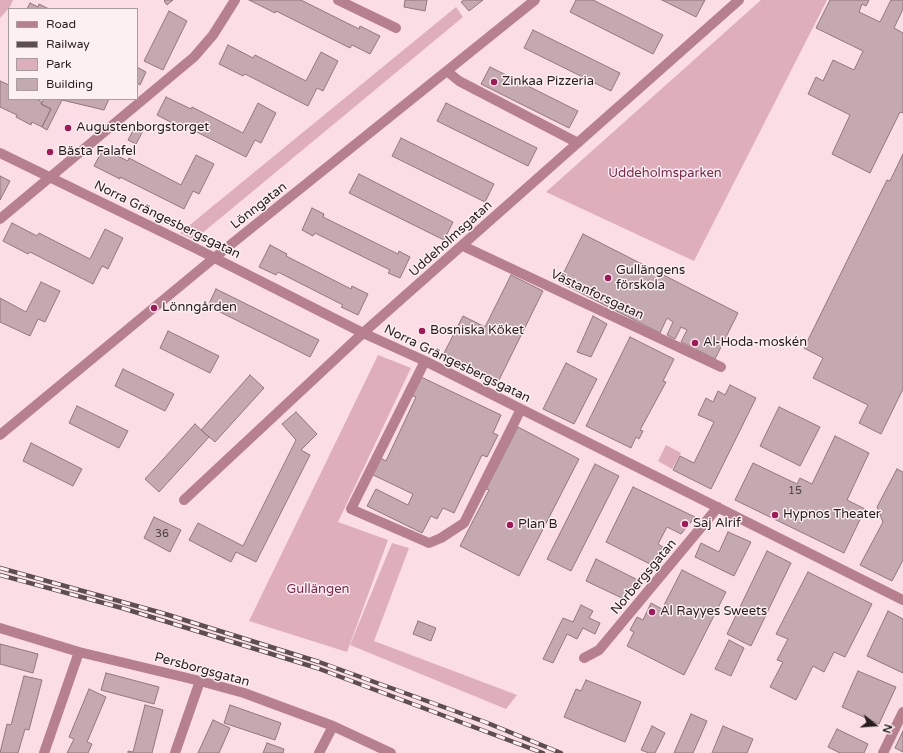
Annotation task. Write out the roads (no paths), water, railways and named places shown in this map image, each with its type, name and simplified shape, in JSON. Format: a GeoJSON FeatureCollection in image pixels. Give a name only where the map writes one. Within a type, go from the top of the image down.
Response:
{"type":"FeatureCollection","features":[{"type":"Feature","properties":{"kind":"street"},"geometry":{"type":"LineString","coordinates":[[0,219],[51,178],[194,57],[213,35],[235,0]]}},
{"type":"Feature","properties":{"kind":"street"},"geometry":{"type":"LineString","coordinates":[[338,0],[396,28]]}},
{"type":"Feature","properties":{"kind":"street","name":"Lönngatan"},"geometry":{"type":"LineString","coordinates":[[0,435],[214,258],[448,72],[535,0]]}},
{"type":"Feature","properties":{"kind":"street","name":"Uddeholmsgatan"},"geometry":{"type":"LineString","coordinates":[[184,500],[363,333],[739,0]]}},
{"type":"Feature","properties":{"kind":"street"},"geometry":{"type":"LineString","coordinates":[[448,72],[459,81],[578,143]]}},
{"type":"Feature","properties":{"kind":"street","name":"Norra Grängesbergsgatan"},"geometry":{"type":"LineString","coordinates":[[0,153],[363,333],[425,361],[903,600]]}},
{"type":"Feature","properties":{"kind":"street","name":"Västanforsgatan"},"geometry":{"type":"LineString","coordinates":[[463,246],[720,367]]}},
{"type":"Feature","properties":{"kind":"street"},"geometry":{"type":"LineString","coordinates":[[425,361],[352,509],[429,543],[441,538],[464,523],[521,409]]}},
{"type":"Feature","properties":{"kind":"street","name":"Norbergsgatan"},"geometry":{"type":"LineString","coordinates":[[584,658],[599,650],[718,507]]}},
{"type":"Feature","properties":{"kind":"street","name":"Persborgsgatan"},"geometry":{"type":"LineString","coordinates":[[0,628],[79,652],[244,693],[332,726],[391,753]]}},
{"type":"Feature","properties":{"kind":"street"},"geometry":{"type":"LineString","coordinates":[[44,753],[79,652]]}},
{"type":"Feature","properties":{"kind":"street"},"geometry":{"type":"LineString","coordinates":[[175,753],[200,681]]}},
{"type":"Feature","properties":{"kind":"street"},"geometry":{"type":"LineString","coordinates":[[883,753],[903,712]]}},
{"type":"Feature","properties":{"kind":"street"},"geometry":{"type":"LineString","coordinates":[[319,753],[332,726]]}},
{"type":"Feature","properties":{"kind":"railway"},"geometry":{"type":"LineString","coordinates":[[0,568],[162,613],[319,662],[485,722],[561,753]]}},
{"type":"Feature","properties":{"kind":"railway"},"geometry":{"type":"LineString","coordinates":[[0,575],[122,608],[317,668],[543,753]]}},
{"type":"Feature","properties":{"kind":"place","name":"Zinkaa Pizzeria"},"geometry":{"type":"Point","coordinates":[494,82]}},
{"type":"Feature","properties":{"kind":"place","name":"Augustenborgstorget"},"geometry":{"type":"Point","coordinates":[68,128]}},
{"type":"Feature","properties":{"kind":"place","name":"Bästa Falafel"},"geometry":{"type":"Point","coordinates":[50,152]}},
{"type":"Feature","properties":{"kind":"place","name":"Gullängens förskola"},"geometry":{"type":"Point","coordinates":[608,278]}},
{"type":"Feature","properties":{"kind":"place","name":"Lönngården"},"geometry":{"type":"Point","coordinates":[154,308]}},
{"type":"Feature","properties":{"kind":"place","name":"Bosniska Köket"},"geometry":{"type":"Point","coordinates":[422,331]}},
{"type":"Feature","properties":{"kind":"place","name":"Al-Hoda-moskén"},"geometry":{"type":"Point","coordinates":[695,343]}},
{"type":"Feature","properties":{"kind":"place","name":"Hypnos Theater"},"geometry":{"type":"Point","coordinates":[775,515]}},
{"type":"Feature","properties":{"kind":"place","name":"Saj Alrif"},"geometry":{"type":"Point","coordinates":[685,524]}},
{"type":"Feature","properties":{"kind":"place","name":"Plan B"},"geometry":{"type":"Point","coordinates":[510,525]}},
{"type":"Feature","properties":{"kind":"place","name":"Al Rayyes Sweets"},"geometry":{"type":"Point","coordinates":[652,612]}},
{"type":"Feature","properties":{"kind":"park label","name":"Uddeholmsparken"},"geometry":{"type":"Point","coordinates":[665,174]}},
{"type":"Feature","properties":{"kind":"park label","name":"Gullängen"},"geometry":{"type":"Point","coordinates":[318,590]}}]}
